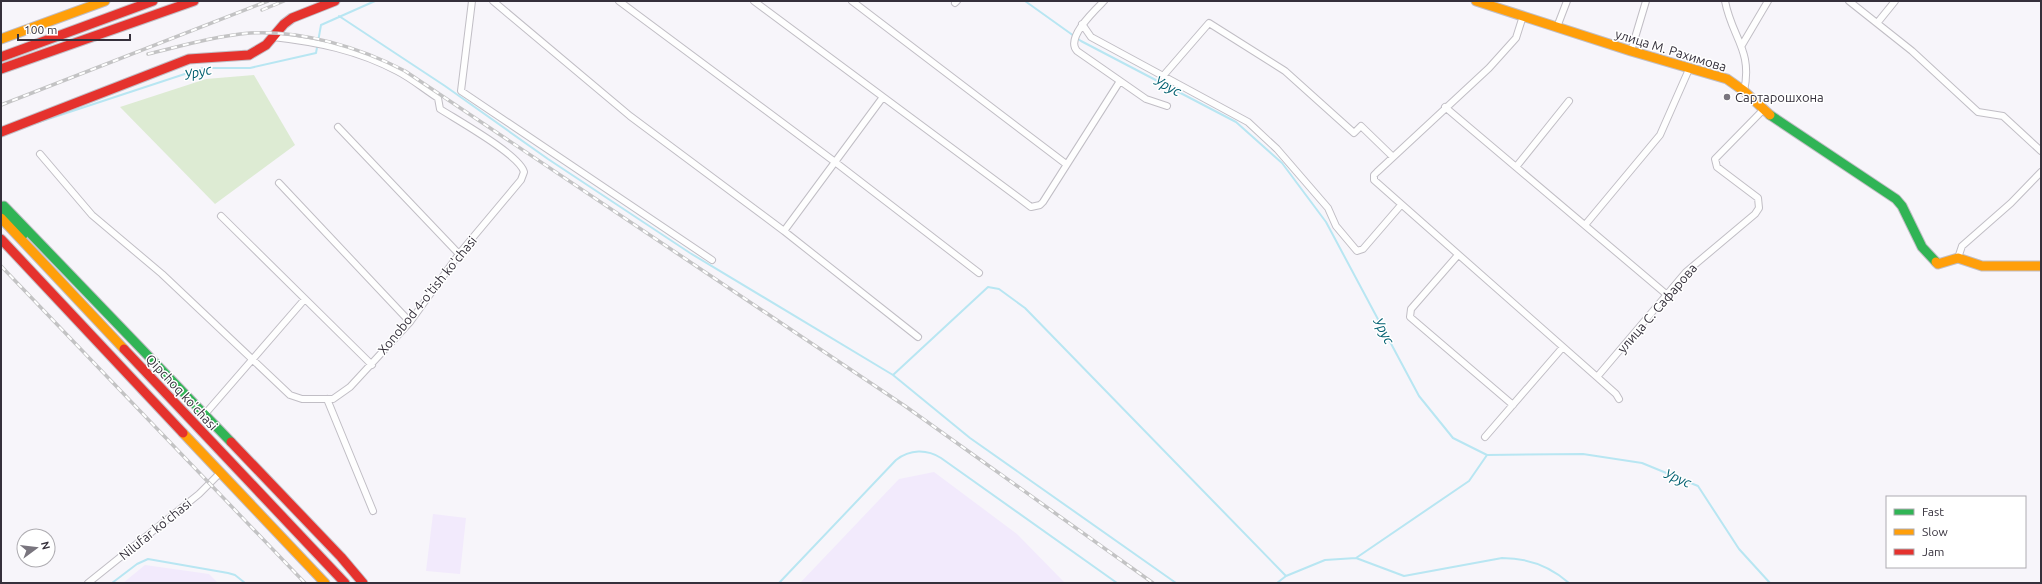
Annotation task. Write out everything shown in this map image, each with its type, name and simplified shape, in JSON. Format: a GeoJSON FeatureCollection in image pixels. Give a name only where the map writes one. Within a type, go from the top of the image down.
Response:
{"type":"FeatureCollection","features":[{"type":"Feature","properties":{"kind":"street"},"geometry":{"type":"LineString","coordinates":[[1,39],[105,1]]}},
{"type":"Feature","properties":{"kind":"street"},"geometry":{"type":"LineString","coordinates":[[1,57],[153,1]]}},
{"type":"Feature","properties":{"kind":"street"},"geometry":{"type":"LineString","coordinates":[[1,69],[194,1]]}},
{"type":"Feature","properties":{"kind":"street"},"geometry":{"type":"LineString","coordinates":[[1,132],[189,59],[249,55],[261,49],[273,38],[284,24],[292,18],[335,1]]}},
{"type":"Feature","properties":{"kind":"street"},"geometry":{"type":"LineString","coordinates":[[472,1],[461,91],[712,260]]}},
{"type":"Feature","properties":{"kind":"street"},"geometry":{"type":"LineString","coordinates":[[492,1],[630,116],[784,231],[918,337]]}},
{"type":"Feature","properties":{"kind":"street"},"geometry":{"type":"LineString","coordinates":[[619,1],[835,162],[979,273]]}},
{"type":"Feature","properties":{"kind":"street"},"geometry":{"type":"LineString","coordinates":[[754,1],[1031,207],[1040,205],[1043,202],[1120,81]]}},
{"type":"Feature","properties":{"kind":"street"},"geometry":{"type":"LineString","coordinates":[[852,1],[1066,164]]}},
{"type":"Feature","properties":{"kind":"street"},"geometry":{"type":"LineString","coordinates":[[1104,1],[1082,24],[1075,37],[1073,46],[1077,51],[1146,99],[1167,106]]}},
{"type":"Feature","properties":{"kind":"street","name":"улица М. Рахимова"},"geometry":{"type":"LineString","coordinates":[[1476,1],[1631,52],[1722,77],[1744,91],[1763,110],[1896,199],[1902,206],[1922,247],[1938,264],[1958,258]]}},
{"type":"Feature","properties":{"kind":"street"},"geometry":{"type":"LineString","coordinates":[[1558,27],[1567,1]]}},
{"type":"Feature","properties":{"kind":"street"},"geometry":{"type":"LineString","coordinates":[[1631,52],[1646,1]]}},
{"type":"Feature","properties":{"kind":"street"},"geometry":{"type":"LineString","coordinates":[[1725,1],[1728,16],[1742,46],[1747,67],[1744,91]]}},
{"type":"Feature","properties":{"kind":"street"},"geometry":{"type":"LineString","coordinates":[[1742,46],[1768,1]]}},
{"type":"Feature","properties":{"kind":"street"},"geometry":{"type":"LineString","coordinates":[[1850,1],[1878,22],[1978,112],[2003,116],[2041,151]]}},
{"type":"Feature","properties":{"kind":"street"},"geometry":{"type":"LineString","coordinates":[[1878,22],[1895,1]]}},
{"type":"Feature","properties":{"kind":"street"},"geometry":{"type":"LineString","coordinates":[[1523,16],[1516,38],[1489,68],[1445,107],[1377,172],[1374,176],[1374,180],[1597,377],[1616,394],[1619,399]]}},
{"type":"Feature","properties":{"kind":"street"},"geometry":{"type":"LineString","coordinates":[[1163,76],[1209,23],[1285,71],[1354,133],[1361,126],[1393,157]]}},
{"type":"Feature","properties":{"kind":"street"},"geometry":{"type":"LineString","coordinates":[[1082,24],[1091,37],[1225,108],[1248,122],[1277,149],[1328,208],[1336,226],[1357,251],[1363,249],[1401,205]]}},
{"type":"Feature","properties":{"kind":"street","name":"Xonobod 4-o'tish ko'chasi"},"geometry":{"type":"LineString","coordinates":[[40,154],[92,215],[105,224],[162,274],[251,360],[290,395],[302,399],[333,399],[350,387],[372,365],[410,322],[459,254],[524,176],[521,166],[494,143],[440,109],[438,98],[399,72],[371,59],[330,45],[310,41],[273,38]]}},
{"type":"Feature","properties":{"kind":"street"},"geometry":{"type":"LineString","coordinates":[[1585,225],[1660,135],[1690,67]]}},
{"type":"Feature","properties":{"kind":"street"},"geometry":{"type":"LineString","coordinates":[[784,231],[882,97]]}},
{"type":"Feature","properties":{"kind":"street"},"geometry":{"type":"LineString","coordinates":[[1516,167],[1569,101]]}},
{"type":"Feature","properties":{"kind":"street"},"geometry":{"type":"LineString","coordinates":[[1445,107],[1666,294]]}},
{"type":"Feature","properties":{"kind":"street","name":"улица С. Сафарова"},"geometry":{"type":"LineString","coordinates":[[1597,377],[1686,272],[1755,214],[1759,208],[1758,198],[1717,167],[1715,159],[1763,110]]}},
{"type":"Feature","properties":{"kind":"street"},"geometry":{"type":"LineString","coordinates":[[338,127],[459,254]]}},
{"type":"Feature","properties":{"kind":"street"},"geometry":{"type":"LineString","coordinates":[[2041,172],[2011,204],[1962,246],[1958,258],[1982,266],[2041,266]]}},
{"type":"Feature","properties":{"kind":"street"},"geometry":{"type":"LineString","coordinates":[[279,183],[410,322]]}},
{"type":"Feature","properties":{"kind":"street"},"geometry":{"type":"LineString","coordinates":[[1,205],[15,222],[35,253]]}},
{"type":"Feature","properties":{"kind":"street"},"geometry":{"type":"LineString","coordinates":[[1,205],[7,208],[205,414],[342,558],[363,583]]}},
{"type":"Feature","properties":{"kind":"street"},"geometry":{"type":"LineString","coordinates":[[221,216],[304,300],[372,365]]}},
{"type":"Feature","properties":{"kind":"street","name":"Qipchoq ko'chasi"},"geometry":{"type":"LineString","coordinates":[[1,218],[199,430],[345,583]]}},
{"type":"Feature","properties":{"kind":"street","name":"Qipchoq ko'chasi"},"geometry":{"type":"LineString","coordinates":[[1,239],[325,583]]}},
{"type":"Feature","properties":{"kind":"street"},"geometry":{"type":"LineString","coordinates":[[1458,255],[1411,309],[1410,317],[1513,405]]}},
{"type":"Feature","properties":{"kind":"street"},"geometry":{"type":"LineString","coordinates":[[205,414],[304,300]]}},
{"type":"Feature","properties":{"kind":"street"},"geometry":{"type":"LineString","coordinates":[[1485,438],[1563,347]]}},
{"type":"Feature","properties":{"kind":"street"},"geometry":{"type":"LineString","coordinates":[[327,399],[373,511]]}},
{"type":"Feature","properties":{"kind":"street","name":"Nilufar ko'chasi"},"geometry":{"type":"LineString","coordinates":[[88,583],[199,494],[220,473]]}},
{"type":"Feature","properties":{"kind":"shaded area"},"geometry":{"type":"Polygon","coordinates":[[[934,472],[1017,534],[1065,583],[800,583],[899,479],[934,472]]]}},
{"type":"Feature","properties":{"kind":"shaded area"},"geometry":{"type":"Polygon","coordinates":[[[433,514],[466,518],[460,574],[426,571],[433,514]]]}},
{"type":"Feature","properties":{"kind":"shaded area"},"geometry":{"type":"Polygon","coordinates":[[[145,565],[209,574],[218,583],[123,583],[145,565]]]}},
{"type":"Feature","properties":{"kind":"green space"},"geometry":{"type":"Polygon","coordinates":[[[254,75],[295,145],[215,204],[120,107],[206,79],[254,75]]]}},
{"type":"Feature","properties":{"kind":"waterway","name":"Урус"},"geometry":{"type":"LineString","coordinates":[[33,124],[203,68],[250,68],[316,53],[321,25],[375,1]]}},
{"type":"Feature","properties":{"kind":"waterway","name":"Урус"},"geometry":{"type":"LineString","coordinates":[[1025,1],[1081,41],[1236,122],[1282,163],[1326,222],[1419,396],[1453,438],[1487,455],[1583,454],[1642,463],[1698,486],[1739,549],[1770,583]]}},
{"type":"Feature","properties":{"kind":"waterway"},"geometry":{"type":"LineString","coordinates":[[339,16],[445,86],[548,159],[690,253],[893,375],[970,438],[1176,583]]}},
{"type":"Feature","properties":{"kind":"waterway"},"geometry":{"type":"LineString","coordinates":[[893,375],[988,287],[999,289],[1025,308],[1286,576]]}},
{"type":"Feature","properties":{"kind":"waterway"},"geometry":{"type":"LineString","coordinates":[[779,583],[896,460],[901,456],[913,452],[930,453],[941,458],[1117,583]]}},
{"type":"Feature","properties":{"kind":"waterway"},"geometry":{"type":"LineString","coordinates":[[1356,558],[1469,481],[1487,455]]}},
{"type":"Feature","properties":{"kind":"waterway"},"geometry":{"type":"LineString","coordinates":[[1277,583],[1286,576],[1325,560],[1356,558],[1404,576],[1502,558],[1512,558],[1538,564],[1554,572],[1569,583]]}},
{"type":"Feature","properties":{"kind":"waterway"},"geometry":{"type":"LineString","coordinates":[[112,583],[137,564],[148,559],[228,573],[235,575],[245,583]]}},
{"type":"Feature","properties":{"kind":"railway"},"geometry":{"type":"LineString","coordinates":[[1,105],[268,1]]}},
{"type":"Feature","properties":{"kind":"railway"},"geometry":{"type":"LineString","coordinates":[[262,10],[284,1]]}},
{"type":"Feature","properties":{"kind":"railway"},"geometry":{"type":"LineString","coordinates":[[148,54],[224,36],[250,33],[290,34],[310,37],[349,48],[387,62],[405,71],[905,406],[1153,583]]}},
{"type":"Feature","properties":{"kind":"railway"},"geometry":{"type":"LineString","coordinates":[[1,266],[305,583]]}},
{"type":"Feature","properties":{"kind":"traffic: fast"},"geometry":{"type":"LineString","coordinates":[[1770,115],[1896,199],[1902,206],[1922,247],[1936,262]]}},
{"type":"Feature","properties":{"kind":"traffic: fast"},"geometry":{"type":"LineString","coordinates":[[1,206],[23,235]]}},
{"type":"Feature","properties":{"kind":"traffic: fast"},"geometry":{"type":"LineString","coordinates":[[4,206],[231,442]]}},
{"type":"Feature","properties":{"kind":"traffic: slow"},"geometry":{"type":"LineString","coordinates":[[1,39],[105,1]]}},
{"type":"Feature","properties":{"kind":"traffic: slow"},"geometry":{"type":"LineString","coordinates":[[1476,1],[1631,51],[1727,79],[1744,91],[1770,115]]}},
{"type":"Feature","properties":{"kind":"traffic: slow"},"geometry":{"type":"LineString","coordinates":[[1,218],[124,349]]}},
{"type":"Feature","properties":{"kind":"traffic: slow"},"geometry":{"type":"LineString","coordinates":[[1936,262],[1938,264],[1958,258],[1982,266],[2041,266]]}},
{"type":"Feature","properties":{"kind":"traffic: slow"},"geometry":{"type":"LineString","coordinates":[[183,433],[325,583]]}},
{"type":"Feature","properties":{"kind":"traffic: jam"},"geometry":{"type":"LineString","coordinates":[[1,57],[153,1]]}},
{"type":"Feature","properties":{"kind":"traffic: jam"},"geometry":{"type":"LineString","coordinates":[[1,69],[194,1]]}},
{"type":"Feature","properties":{"kind":"traffic: jam"},"geometry":{"type":"LineString","coordinates":[[1,132],[189,59],[249,55],[266,45],[284,24],[292,18],[335,1]]}},
{"type":"Feature","properties":{"kind":"traffic: jam"},"geometry":{"type":"LineString","coordinates":[[1,239],[183,433]]}},
{"type":"Feature","properties":{"kind":"traffic: jam"},"geometry":{"type":"LineString","coordinates":[[124,349],[345,583]]}},
{"type":"Feature","properties":{"kind":"traffic: jam"},"geometry":{"type":"LineString","coordinates":[[231,442],[341,557],[363,583]]}},
{"type":"Feature","properties":{"kind":"place","name":"Сартарошхона"},"geometry":{"type":"Point","coordinates":[1727,97]}}]}
